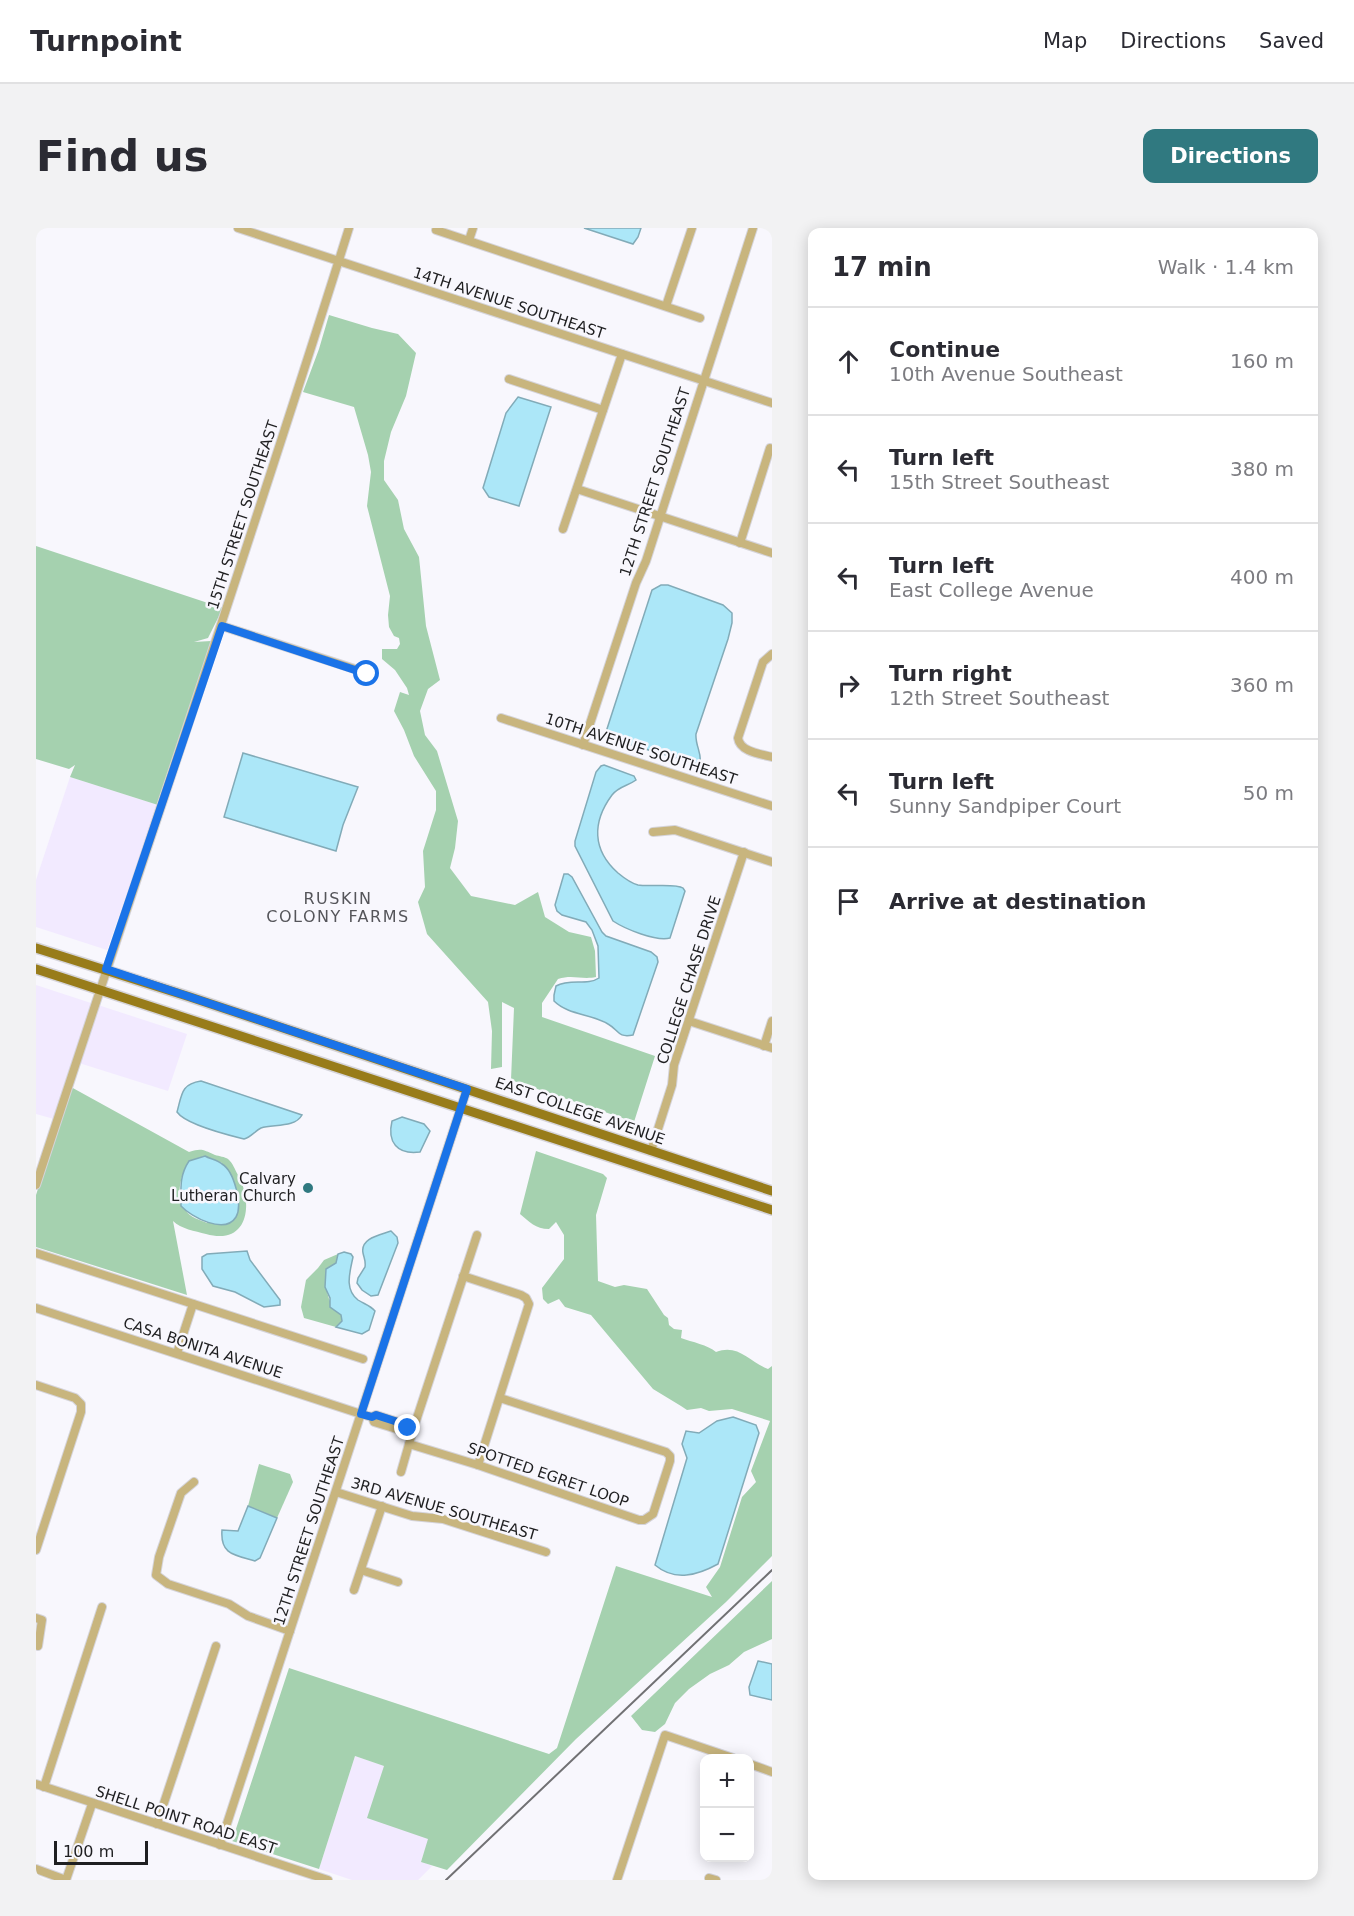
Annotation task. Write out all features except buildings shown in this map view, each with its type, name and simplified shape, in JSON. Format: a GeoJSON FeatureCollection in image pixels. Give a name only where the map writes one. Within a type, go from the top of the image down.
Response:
{"type":"FeatureCollection","features":[{"type":"Feature","properties":{"kind":"main road","name":"EAST COLLEGE AVENUE"},"geometry":{"type":"LineString","coordinates":[[36,948],[106,969],[772,1191]]}},
{"type":"Feature","properties":{"kind":"main road"},"geometry":{"type":"LineString","coordinates":[[36,969],[769,1208]]}},
{"type":"Feature","properties":{"kind":"street","name":"14TH AVENUE SOUTHEAST"},"geometry":{"type":"LineString","coordinates":[[238,228],[772,403]]}},
{"type":"Feature","properties":{"kind":"street","name":"15TH STREET SOUTHEAST"},"geometry":{"type":"LineString","coordinates":[[36,1185],[99,989],[222,626],[349,228]]}},
{"type":"Feature","properties":{"kind":"street"},"geometry":{"type":"LineString","coordinates":[[469,240],[473,228]]}},
{"type":"Feature","properties":{"kind":"street"},"geometry":{"type":"LineString","coordinates":[[666,306],[692,228]]}},
{"type":"Feature","properties":{"kind":"street","name":"12TH STREET SOUTHEAST"},"geometry":{"type":"LineString","coordinates":[[582,744],[660,517],[753,228]]}},
{"type":"Feature","properties":{"kind":"street"},"geometry":{"type":"LineString","coordinates":[[436,230],[700,318]]}},
{"type":"Feature","properties":{"kind":"street"},"geometry":{"type":"LineString","coordinates":[[563,529],[622,354]]}},
{"type":"Feature","properties":{"kind":"street"},"geometry":{"type":"LineString","coordinates":[[509,379],[603,410]]}},
{"type":"Feature","properties":{"kind":"street"},"geometry":{"type":"LineString","coordinates":[[740,543],[769,461],[770,448]]}},
{"type":"Feature","properties":{"kind":"street"},"geometry":{"type":"LineString","coordinates":[[577,489],[772,553]]}},
{"type":"Feature","properties":{"kind":"street"},"geometry":{"type":"LineString","coordinates":[[222,626],[367,674]]}},
{"type":"Feature","properties":{"kind":"street"},"geometry":{"type":"LineString","coordinates":[[772,654],[763,662],[738,738],[744,748],[772,758]]}},
{"type":"Feature","properties":{"kind":"street","name":"10TH AVENUE SOUTHEAST"},"geometry":{"type":"LineString","coordinates":[[501,718],[772,806]]}},
{"type":"Feature","properties":{"kind":"street"},"geometry":{"type":"LineString","coordinates":[[653,832],[675,830],[772,862]]}},
{"type":"Feature","properties":{"kind":"street","name":"COLLEGE CHASE DRIVE"},"geometry":{"type":"LineString","coordinates":[[651,1151],[672,1085],[674,1065],[744,852]]}},
{"type":"Feature","properties":{"kind":"street"},"geometry":{"type":"LineString","coordinates":[[689,1021],[768,1047],[772,1021]]}},
{"type":"Feature","properties":{"kind":"street","name":"12TH STREET SOUTHEAST"},"geometry":{"type":"LineString","coordinates":[[220,1845],[467,1089]]}},
{"type":"Feature","properties":{"kind":"street"},"geometry":{"type":"LineString","coordinates":[[400,1472],[411,1429],[477,1235]]}},
{"type":"Feature","properties":{"kind":"street"},"geometry":{"type":"LineString","coordinates":[[36,1253],[363,1359]]}},
{"type":"Feature","properties":{"kind":"street"},"geometry":{"type":"LineString","coordinates":[[463,1276],[521,1295],[529,1304],[478,1465]]}},
{"type":"Feature","properties":{"kind":"street"},"geometry":{"type":"LineString","coordinates":[[177,1353],[193,1304]]}},
{"type":"Feature","properties":{"kind":"street","name":"CASA BONITA AVENUE"},"geometry":{"type":"LineString","coordinates":[[36,1308],[372,1417],[374,1422],[403,1431],[411,1429]]}},
{"type":"Feature","properties":{"kind":"street"},"geometry":{"type":"LineString","coordinates":[[36,1385],[75,1398],[81,1404],[81,1412],[36,1550]]}},
{"type":"Feature","properties":{"kind":"street","name":"SPOTTED EGRET LOOP"},"geometry":{"type":"LineString","coordinates":[[409,1444],[639,1520],[644,1520],[653,1514],[670,1461],[670,1456],[666,1452],[500,1398]]}},
{"type":"Feature","properties":{"kind":"street"},"geometry":{"type":"LineString","coordinates":[[194,1482],[181,1493],[159,1557],[156,1575],[168,1584],[229,1604],[248,1616],[290,1631]]}},
{"type":"Feature","properties":{"kind":"street","name":"3RD AVENUE SOUTHEAST"},"geometry":{"type":"LineString","coordinates":[[336,1492],[412,1516],[443,1519],[546,1552]]}},
{"type":"Feature","properties":{"kind":"street"},"geometry":{"type":"LineString","coordinates":[[354,1590],[382,1506]]}},
{"type":"Feature","properties":{"kind":"street"},"geometry":{"type":"LineString","coordinates":[[361,1570],[398,1582]]}},
{"type":"Feature","properties":{"kind":"street"},"geometry":{"type":"LineString","coordinates":[[40,1786],[102,1607]]}},
{"type":"Feature","properties":{"kind":"street"},"geometry":{"type":"LineString","coordinates":[[36,1618],[42,1620],[38,1646]]}},
{"type":"Feature","properties":{"kind":"street"},"geometry":{"type":"LineString","coordinates":[[157,1824],[216,1646]]}},
{"type":"Feature","properties":{"kind":"street"},"geometry":{"type":"LineString","coordinates":[[616,1880],[665,1735],[721,1754]]}},
{"type":"Feature","properties":{"kind":"street"},"geometry":{"type":"LineString","coordinates":[[754,1765],[772,1772]]}},
{"type":"Feature","properties":{"kind":"street","name":"SHELL POINT ROAD EAST"},"geometry":{"type":"LineString","coordinates":[[40,1786],[328,1880]]}},
{"type":"Feature","properties":{"kind":"street"},"geometry":{"type":"LineString","coordinates":[[36,1869],[66,1880],[92,1804]]}},
{"type":"Feature","properties":{"kind":"shaded area"},"geometry":{"type":"Polygon","coordinates":[[[70,777],[158,805],[107,950],[36,927],[36,880],[70,777]]]}},
{"type":"Feature","properties":{"kind":"shaded area"},"geometry":{"type":"Polygon","coordinates":[[[36,985],[91,1003],[54,1119],[36,1114],[36,985]]]}},
{"type":"Feature","properties":{"kind":"shaded area"},"geometry":{"type":"Polygon","coordinates":[[[98,1005],[187,1034],[168,1091],[79,1063],[98,1005]]]}},
{"type":"Feature","properties":{"kind":"shaded area"},"geometry":{"type":"Polygon","coordinates":[[[355,1756],[384,1766],[429,1839],[421,1861],[432,1866],[418,1880],[352,1880],[319,1869],[355,1756]]]}},
{"type":"Feature","properties":{"kind":"green space"},"geometry":{"type":"Polygon","coordinates":[[[329,315],[398,334],[416,353],[406,396],[391,432],[384,461],[384,480],[398,500],[404,529],[419,557],[426,626],[440,680],[428,689],[420,711],[425,735],[437,751],[458,821],[450,868],[471,896],[515,905],[538,892],[545,917],[569,932],[591,937],[595,951],[596,977],[558,979],[542,1003],[542,1017],[655,1056],[634,1122],[511,1080],[514,1008],[502,1002],[502,1067],[491,1069],[492,1031],[488,1002],[427,934],[418,902],[425,887],[423,851],[436,810],[436,791],[414,756],[394,711],[400,692],[409,695],[407,688],[395,670],[382,659],[382,649],[397,649],[400,644],[399,638],[394,636],[389,627],[390,596],[367,506],[371,472],[368,455],[354,407],[303,392],[329,315]]]}},
{"type":"Feature","properties":{"kind":"green space"},"geometry":{"type":"Polygon","coordinates":[[[36,546],[223,608],[208,638],[194,642],[211,641],[158,805],[70,777],[75,765],[69,769],[36,759],[36,546]]]}},
{"type":"Feature","properties":{"kind":"green space"},"geometry":{"type":"Polygon","coordinates":[[[71,1087],[189,1152],[202,1150],[228,1159],[243,1186],[246,1210],[239,1228],[231,1234],[220,1236],[188,1229],[173,1221],[187,1295],[36,1247],[36,1195],[71,1087]],[[205,1156],[189,1161],[181,1179],[182,1206],[190,1215],[207,1223],[222,1163],[205,1156]]]}},
{"type":"Feature","properties":{"kind":"green space"},"geometry":{"type":"Polygon","coordinates":[[[536,1151],[603,1174],[607,1178],[596,1215],[598,1281],[615,1287],[624,1285],[647,1289],[668,1318],[669,1325],[674,1329],[682,1330],[681,1338],[716,1352],[731,1350],[737,1352],[768,1369],[772,1366],[772,1556],[726,1602],[576,1739],[447,1870],[421,1862],[428,1839],[367,1818],[384,1766],[355,1756],[319,1869],[232,1841],[289,1668],[549,1754],[557,1748],[616,1566],[712,1597],[706,1587],[720,1567],[742,1497],[756,1482],[751,1471],[770,1421],[732,1409],[687,1410],[653,1389],[591,1315],[565,1307],[559,1299],[548,1304],[543,1299],[542,1288],[564,1259],[564,1235],[556,1222],[549,1229],[540,1228],[520,1214],[536,1151]]]}},
{"type":"Feature","properties":{"kind":"green space"},"geometry":{"type":"Polygon","coordinates":[[[338,1254],[337,1263],[326,1269],[330,1301],[341,1315],[342,1321],[336,1327],[304,1318],[301,1307],[306,1280],[324,1260],[338,1254]]]}},
{"type":"Feature","properties":{"kind":"green space"},"geometry":{"type":"Polygon","coordinates":[[[259,1464],[290,1474],[293,1482],[277,1518],[248,1506],[259,1464]]]}},
{"type":"Feature","properties":{"kind":"green space"},"geometry":{"type":"Polygon","coordinates":[[[772,1581],[772,1639],[744,1652],[729,1665],[710,1674],[689,1689],[675,1703],[665,1724],[655,1732],[642,1730],[631,1716],[772,1581]]]}},
{"type":"Feature","properties":{"kind":"water"},"geometry":{"type":"Polygon","coordinates":[[[584,228],[641,228],[633,244],[584,228]]]}},
{"type":"Feature","properties":{"kind":"water"},"geometry":{"type":"Polygon","coordinates":[[[518,397],[551,407],[519,506],[489,497],[483,488],[506,413],[518,397]]]}},
{"type":"Feature","properties":{"kind":"water"},"geometry":{"type":"Polygon","coordinates":[[[661,585],[668,585],[723,605],[732,613],[728,639],[696,734],[700,759],[698,764],[610,739],[606,732],[652,590],[661,585]]]}},
{"type":"Feature","properties":{"kind":"water"},"geometry":{"type":"Polygon","coordinates":[[[243,753],[358,787],[343,825],[336,851],[224,817],[243,753]]]}},
{"type":"Feature","properties":{"kind":"water"},"geometry":{"type":"Polygon","coordinates":[[[604,765],[634,776],[636,780],[615,792],[605,805],[598,825],[599,845],[609,864],[632,883],[683,888],[685,891],[670,938],[649,936],[625,928],[613,921],[575,846],[596,772],[604,765]]]}},
{"type":"Feature","properties":{"kind":"water"},"geometry":{"type":"Polygon","coordinates":[[[564,874],[572,877],[606,936],[651,952],[657,957],[658,962],[633,1035],[621,1034],[602,1021],[566,1009],[554,1001],[556,986],[567,982],[589,982],[599,978],[598,946],[592,930],[586,922],[562,915],[557,911],[555,905],[564,874]]]}},
{"type":"Feature","properties":{"kind":"water"},"geometry":{"type":"Polygon","coordinates":[[[201,1081],[302,1115],[289,1124],[261,1128],[244,1139],[208,1129],[189,1121],[177,1112],[186,1087],[201,1081]]]}},
{"type":"Feature","properties":{"kind":"water"},"geometry":{"type":"Polygon","coordinates":[[[402,1117],[424,1124],[430,1131],[420,1152],[400,1149],[393,1141],[392,1121],[402,1117]]]}},
{"type":"Feature","properties":{"kind":"water"},"geometry":{"type":"Polygon","coordinates":[[[205,1156],[218,1161],[226,1168],[234,1181],[238,1197],[238,1212],[231,1222],[216,1224],[208,1222],[192,1215],[181,1206],[181,1183],[186,1167],[189,1161],[205,1156]]]}},
{"type":"Feature","properties":{"kind":"water"},"geometry":{"type":"Polygon","coordinates":[[[391,1231],[397,1237],[398,1243],[378,1295],[371,1296],[357,1283],[365,1267],[363,1248],[372,1238],[391,1231]]]}},
{"type":"Feature","properties":{"kind":"water"},"geometry":{"type":"Polygon","coordinates":[[[247,1251],[250,1260],[280,1300],[280,1305],[264,1307],[235,1292],[213,1286],[202,1269],[202,1257],[207,1254],[247,1251]]]}},
{"type":"Feature","properties":{"kind":"water"},"geometry":{"type":"Polygon","coordinates":[[[344,1252],[353,1257],[349,1280],[351,1291],[358,1300],[375,1311],[369,1330],[362,1334],[336,1327],[342,1321],[341,1315],[330,1307],[330,1298],[325,1287],[326,1269],[336,1263],[338,1254],[344,1252]]]}},
{"type":"Feature","properties":{"kind":"water"},"geometry":{"type":"Polygon","coordinates":[[[733,1417],[756,1425],[759,1433],[718,1564],[695,1574],[670,1574],[655,1565],[687,1458],[682,1444],[686,1431],[699,1433],[717,1421],[733,1417]]]}},
{"type":"Feature","properties":{"kind":"water"},"geometry":{"type":"Polygon","coordinates":[[[248,1506],[277,1518],[260,1558],[255,1561],[230,1553],[222,1538],[222,1530],[238,1531],[248,1506]]]}},
{"type":"Feature","properties":{"kind":"water"},"geometry":{"type":"Polygon","coordinates":[[[758,1661],[772,1664],[772,1700],[750,1695],[749,1687],[758,1661]]]}},
{"type":"Feature","properties":{"kind":"railway"},"geometry":{"type":"LineString","coordinates":[[446,1880],[772,1570]]}},
{"type":"Feature","properties":{"kind":"place","name":"Calvary Lutheran Church"},"geometry":{"type":"Point","coordinates":[308,1188]}},
{"type":"Feature","properties":{"kind":"district","name":"RUSKIN COLONY FARMS"},"geometry":{"type":"Point","coordinates":[338,907]}},
{"type":"Feature","properties":{"kind":"route"},"geometry":{"type":"LineString","coordinates":[[367,674],[222,626],[106,969],[467,1089],[361,1414],[372,1417],[376,1415],[404,1424],[408,1428]]}}]}
